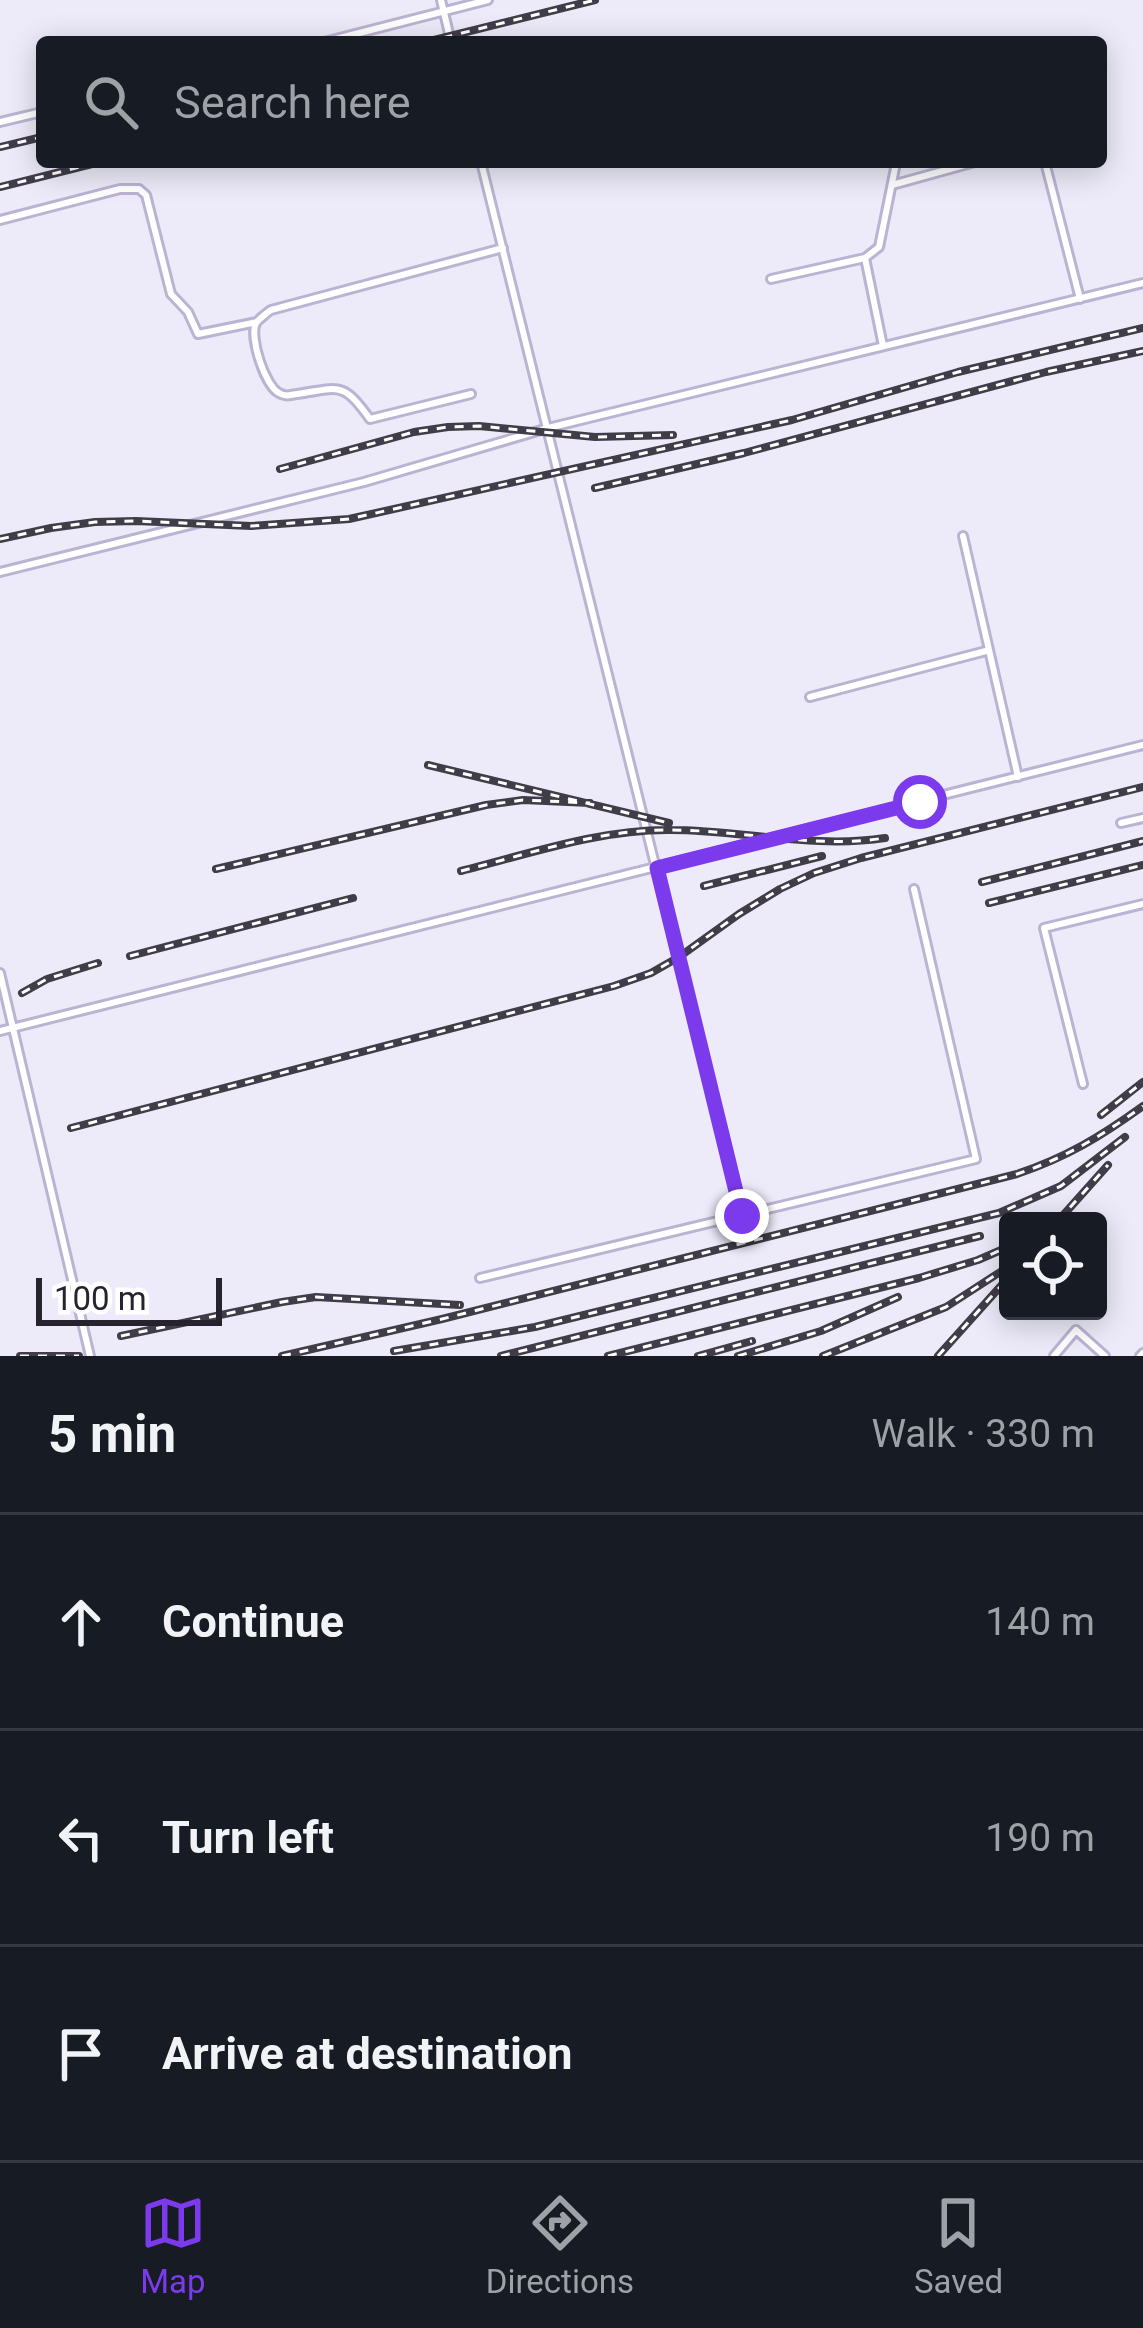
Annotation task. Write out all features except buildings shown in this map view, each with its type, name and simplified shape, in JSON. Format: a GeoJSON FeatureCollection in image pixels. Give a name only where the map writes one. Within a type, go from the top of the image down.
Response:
{"type":"FeatureCollection","features":[{"type":"Feature","properties":{"kind":"lane"},"geometry":{"type":"LineString","coordinates":[[441,0],[450,36]]}},
{"type":"Feature","properties":{"kind":"lane"},"geometry":{"type":"LineString","coordinates":[[348,36],[488,0]]}},
{"type":"Feature","properties":{"kind":"lane"},"geometry":{"type":"LineString","coordinates":[[0,122],[36,113]]}},
{"type":"Feature","properties":{"kind":"lane"},"geometry":{"type":"LineString","coordinates":[[483,168],[742,1216]]}},
{"type":"Feature","properties":{"kind":"lane"},"geometry":{"type":"LineString","coordinates":[[771,279],[865,258],[879,247],[893,168]]}},
{"type":"Feature","properties":{"kind":"lane"},"geometry":{"type":"LineString","coordinates":[[892,184],[952,168]]}},
{"type":"Feature","properties":{"kind":"lane"},"geometry":{"type":"LineString","coordinates":[[1047,168],[1080,298]]}},
{"type":"Feature","properties":{"kind":"lane"},"geometry":{"type":"LineString","coordinates":[[0,220],[120,189],[139,189],[146,195],[171,294],[188,312],[198,334],[256,322],[271,310],[503,248]]}},
{"type":"Feature","properties":{"kind":"lane"},"geometry":{"type":"LineString","coordinates":[[865,258],[884,346]]}},
{"type":"Feature","properties":{"kind":"lane"},"geometry":{"type":"LineString","coordinates":[[0,572],[364,482],[548,428],[1143,283]]}},
{"type":"Feature","properties":{"kind":"lane"},"geometry":{"type":"LineString","coordinates":[[256,322],[254,336],[264,376],[274,391],[285,396],[337,387],[351,394],[370,419],[471,394]]}},
{"type":"Feature","properties":{"kind":"lane"},"geometry":{"type":"LineString","coordinates":[[963,536],[1018,777]]}},
{"type":"Feature","properties":{"kind":"lane"},"geometry":{"type":"LineString","coordinates":[[810,697],[988,651]]}},
{"type":"Feature","properties":{"kind":"lane"},"geometry":{"type":"LineString","coordinates":[[0,1031],[1143,745]]}},
{"type":"Feature","properties":{"kind":"lane"},"geometry":{"type":"LineString","coordinates":[[1120,823],[1143,818]]}},
{"type":"Feature","properties":{"kind":"lane"},"geometry":{"type":"LineString","coordinates":[[480,1278],[976,1159],[914,889]]}},
{"type":"Feature","properties":{"kind":"lane"},"geometry":{"type":"LineString","coordinates":[[1083,1084],[1044,928],[1143,904]]}},
{"type":"Feature","properties":{"kind":"lane"},"geometry":{"type":"LineString","coordinates":[[0,973],[90,1356]]}},
{"type":"Feature","properties":{"kind":"lane"},"geometry":{"type":"LineString","coordinates":[[1054,1356],[1076,1330],[1105,1356]]}},
{"type":"Feature","properties":{"kind":"shaded area"},"geometry":{"type":"Polygon","coordinates":[[[0,0],[1143,0],[1143,1356],[0,1356],[0,0]]]}},
{"type":"Feature","properties":{"kind":"railway"},"geometry":{"type":"LineString","coordinates":[[450,36],[595,0]]}},
{"type":"Feature","properties":{"kind":"railway"},"geometry":{"type":"LineString","coordinates":[[0,147],[36,138]]}},
{"type":"Feature","properties":{"kind":"railway"},"geometry":{"type":"LineString","coordinates":[[0,187],[76,168]]}},
{"type":"Feature","properties":{"kind":"railway"},"geometry":{"type":"LineString","coordinates":[[0,539],[95,522],[251,526],[349,519],[792,420],[958,372],[1143,328]]}},
{"type":"Feature","properties":{"kind":"railway"},"geometry":{"type":"LineString","coordinates":[[595,488],[1143,351]]}},
{"type":"Feature","properties":{"kind":"railway"},"geometry":{"type":"LineString","coordinates":[[280,469],[448,427],[595,437],[673,435]]}},
{"type":"Feature","properties":{"kind":"railway"},"geometry":{"type":"LineString","coordinates":[[428,765],[669,823]]}},
{"type":"Feature","properties":{"kind":"railway"},"geometry":{"type":"LineString","coordinates":[[71,1128],[614,986],[651,973],[739,914],[814,873],[1143,787]]}},
{"type":"Feature","properties":{"kind":"railway"},"geometry":{"type":"LineString","coordinates":[[216,869],[486,805],[523,800],[590,803]]}},
{"type":"Feature","properties":{"kind":"railway"},"geometry":{"type":"LineString","coordinates":[[461,871],[565,844],[644,831],[831,841],[885,838]]}},
{"type":"Feature","properties":{"kind":"railway"},"geometry":{"type":"LineString","coordinates":[[982,882],[1143,841]]}},
{"type":"Feature","properties":{"kind":"railway"},"geometry":{"type":"LineString","coordinates":[[704,886],[822,856]]}},
{"type":"Feature","properties":{"kind":"railway"},"geometry":{"type":"LineString","coordinates":[[989,903],[1143,865]]}},
{"type":"Feature","properties":{"kind":"railway"},"geometry":{"type":"LineString","coordinates":[[130,956],[353,898]]}},
{"type":"Feature","properties":{"kind":"railway"},"geometry":{"type":"LineString","coordinates":[[22,993],[47,979],[98,963]]}},
{"type":"Feature","properties":{"kind":"railway"},"geometry":{"type":"LineString","coordinates":[[1101,1115],[1143,1082]]}},
{"type":"Feature","properties":{"kind":"railway"},"geometry":{"type":"LineString","coordinates":[[282,1356],[1017,1174],[1083,1145],[1143,1106]]}},
{"type":"Feature","properties":{"kind":"railway"},"geometry":{"type":"LineString","coordinates":[[394,1351],[535,1327],[999,1213],[1061,1186],[1125,1137]]}},
{"type":"Feature","properties":{"kind":"railway"},"geometry":{"type":"LineString","coordinates":[[1066,1212],[1108,1165]]}},
{"type":"Feature","properties":{"kind":"railway"},"geometry":{"type":"LineString","coordinates":[[501,1356],[980,1236]]}},
{"type":"Feature","properties":{"kind":"railway"},"geometry":{"type":"LineString","coordinates":[[608,1356],[919,1278],[999,1251]]}},
{"type":"Feature","properties":{"kind":"railway"},"geometry":{"type":"LineString","coordinates":[[823,1356],[946,1307],[999,1273]]}},
{"type":"Feature","properties":{"kind":"railway"},"geometry":{"type":"LineString","coordinates":[[938,1356],[999,1288]]}},
{"type":"Feature","properties":{"kind":"railway"},"geometry":{"type":"LineString","coordinates":[[121,1336],[316,1297],[460,1305]]}},
{"type":"Feature","properties":{"kind":"railway"},"geometry":{"type":"LineString","coordinates":[[738,1356],[821,1331],[898,1297]]}},
{"type":"Feature","properties":{"kind":"railway"},"geometry":{"type":"LineString","coordinates":[[698,1356],[752,1341]]}},
{"type":"Feature","properties":{"kind":"railway"},"geometry":{"type":"LineString","coordinates":[[20,1356],[79,1356]]}},
{"type":"Feature","properties":{"kind":"route"},"geometry":{"type":"LineString","coordinates":[[742,1216],[657,868],[920,802]]}}]}
